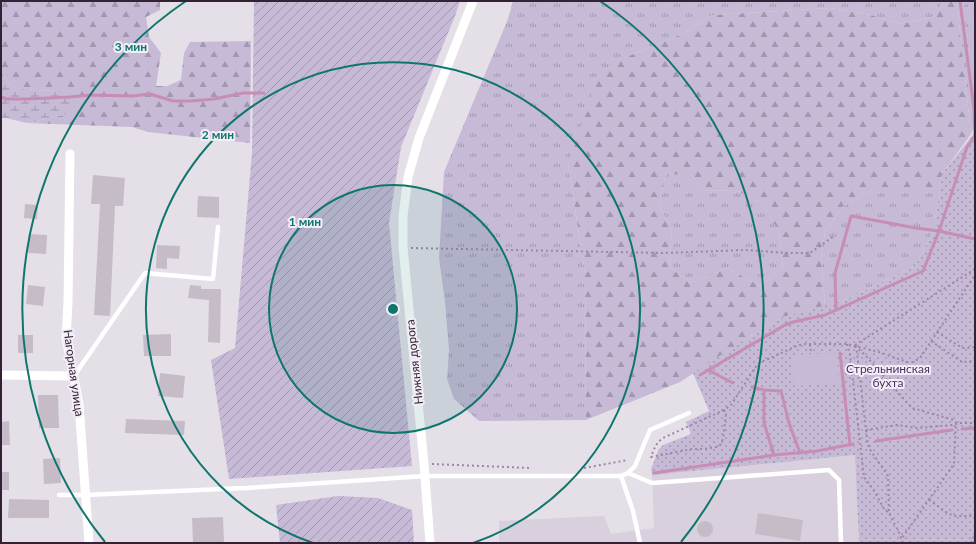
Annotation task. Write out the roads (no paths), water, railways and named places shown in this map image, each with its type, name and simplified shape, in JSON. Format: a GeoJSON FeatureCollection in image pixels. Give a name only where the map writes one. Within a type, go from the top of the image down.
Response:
{"type":"FeatureCollection","features":[{"type":"Feature","properties":{"kind":"street","name":"Нижняя дорога"},"geometry":{"type":"LineString","coordinates":[[430,543],[403,247],[403,216],[408,177],[419,138],[473,1]]}},
{"type":"Feature","properties":{"kind":"street","name":"Нагорная улица"},"geometry":{"type":"LineString","coordinates":[[70,154],[66,338],[79,404],[89,543]]}},
{"type":"Feature","properties":{"kind":"street"},"geometry":{"type":"LineString","coordinates":[[1,375],[74,376]]}},
{"type":"Feature","properties":{"kind":"lane"},"geometry":{"type":"LineString","coordinates":[[74,376],[145,273],[213,279],[218,227]]}},
{"type":"Feature","properties":{"kind":"lane"},"geometry":{"type":"LineString","coordinates":[[59,495],[246,488],[425,476],[621,476],[628,473],[635,466],[650,430],[689,413]]}},
{"type":"Feature","properties":{"kind":"lane"},"geometry":{"type":"LineString","coordinates":[[628,473],[652,483],[829,470],[839,480],[841,543]]}},
{"type":"Feature","properties":{"kind":"lane"},"geometry":{"type":"LineString","coordinates":[[621,476],[634,511],[640,543]]}},
{"type":"Feature","properties":{"kind":"waterway"},"geometry":{"type":"LineString","coordinates":[[960,1],[974,109],[975,140]]}},
{"type":"Feature","properties":{"kind":"waterway"},"geometry":{"type":"LineString","coordinates":[[1,97],[7,99],[27,99],[90,95],[132,96],[150,94],[173,101],[191,101],[214,99],[243,93],[264,93]]}},
{"type":"Feature","properties":{"kind":"waterway"},"geometry":{"type":"LineString","coordinates":[[700,375],[785,325],[825,315],[923,271],[939,231],[967,147],[974,137]]}},
{"type":"Feature","properties":{"kind":"waterway"},"geometry":{"type":"LineString","coordinates":[[836,310],[835,273],[851,216],[939,231],[975,239]]}},
{"type":"Feature","properties":{"kind":"waterway"},"geometry":{"type":"LineString","coordinates":[[840,353],[850,445]]}},
{"type":"Feature","properties":{"kind":"waterway"},"geometry":{"type":"LineString","coordinates":[[708,370],[733,383]]}},
{"type":"Feature","properties":{"kind":"waterway"},"geometry":{"type":"LineString","coordinates":[[752,387],[764,390],[781,391],[789,423],[800,453]]}},
{"type":"Feature","properties":{"kind":"waterway"},"geometry":{"type":"LineString","coordinates":[[764,390],[764,423],[774,455]]}},
{"type":"Feature","properties":{"kind":"waterway"},"geometry":{"type":"LineString","coordinates":[[962,429],[975,428]]}},
{"type":"Feature","properties":{"kind":"waterway"},"geometry":{"type":"LineString","coordinates":[[876,441],[952,430]]}},
{"type":"Feature","properties":{"kind":"waterway"},"geometry":{"type":"LineString","coordinates":[[654,473],[774,455],[817,451],[853,444]]}},
{"type":"Feature","properties":{"kind":"park label","name":"Стрельнинская бухта"},"geometry":{"type":"Point","coordinates":[888,375]}}]}
